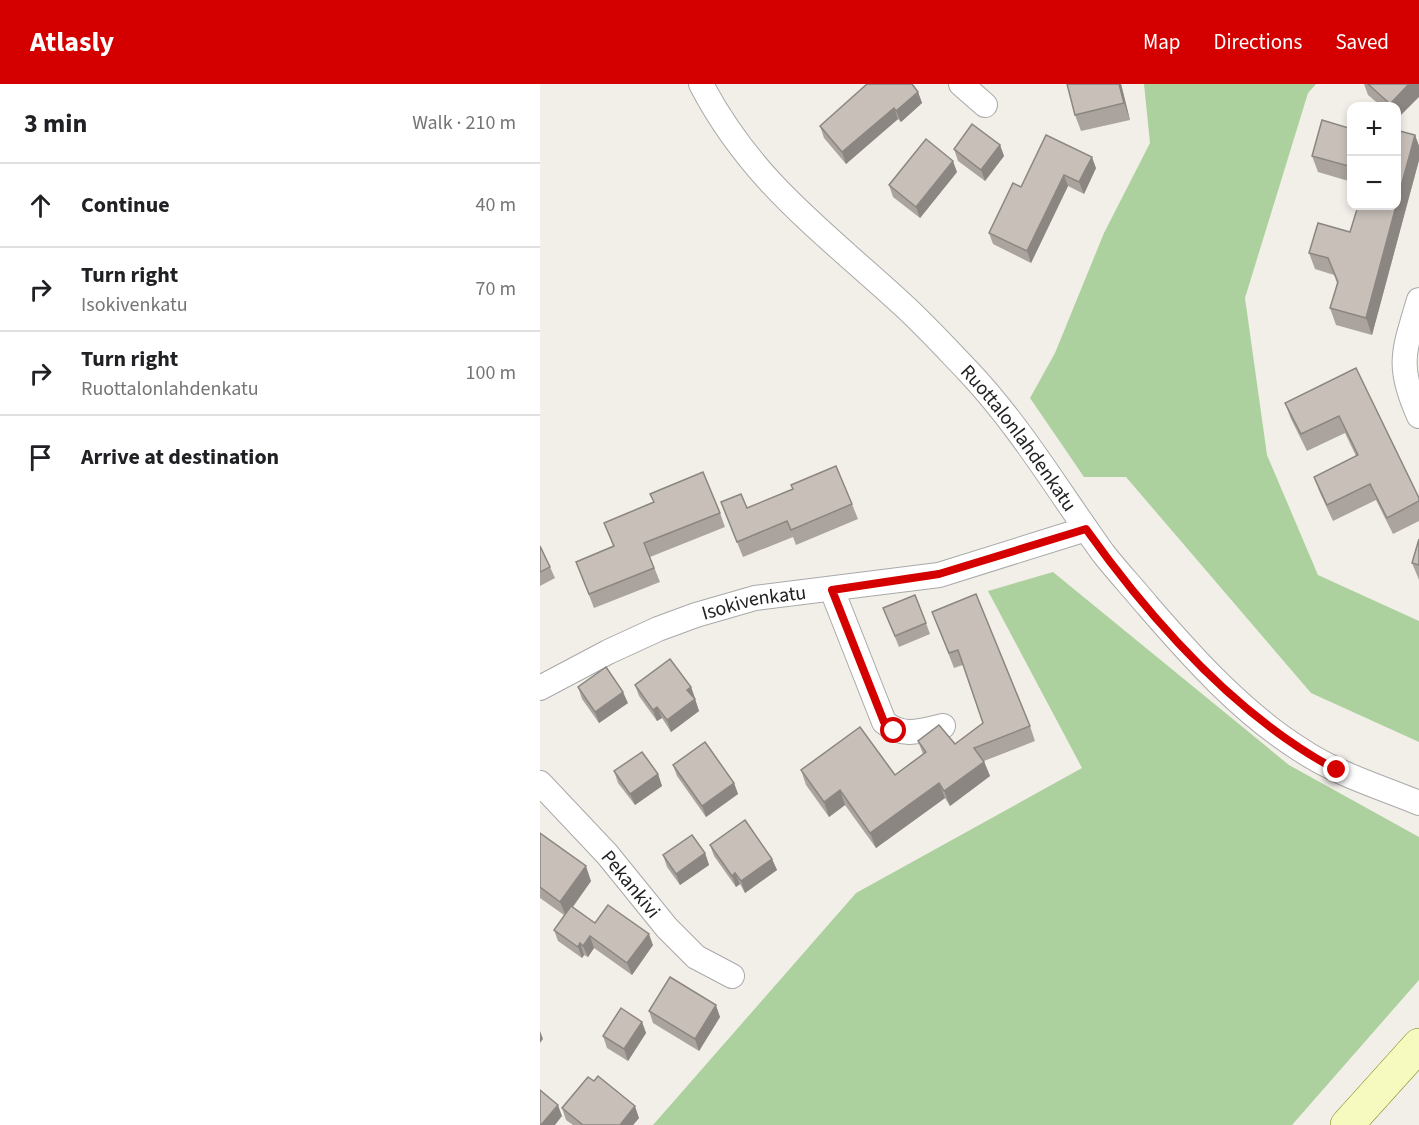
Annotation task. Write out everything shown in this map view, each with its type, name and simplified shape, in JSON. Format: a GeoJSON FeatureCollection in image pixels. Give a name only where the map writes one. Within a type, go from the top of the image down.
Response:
{"type":"FeatureCollection","features":[{"type":"Feature","properties":{"kind":"street","name":"Ruottalonlahdenkatu"},"geometry":{"type":"LineString","coordinates":[[701,84],[716,113],[759,171],[820,234],[902,304],[989,393],[1106,557],[1173,635],[1260,720],[1301,751],[1337,770],[1419,803]]}},
{"type":"Feature","properties":{"kind":"street"},"geometry":{"type":"LineString","coordinates":[[961,84],[985,105]]}},
{"type":"Feature","properties":{"kind":"street"},"geometry":{"type":"LineString","coordinates":[[1419,300],[1403,362],[1407,390],[1419,416]]}},
{"type":"Feature","properties":{"kind":"street","name":"Isokivenkatu"},"geometry":{"type":"LineString","coordinates":[[540,688],[608,651],[658,628],[696,615],[755,598],[832,590],[939,574],[1086,529]]}},
{"type":"Feature","properties":{"kind":"street"},"geometry":{"type":"LineString","coordinates":[[832,590],[884,722],[894,731],[912,733],[943,726]]}},
{"type":"Feature","properties":{"kind":"street","name":"Pekankivi"},"geometry":{"type":"LineString","coordinates":[[540,783],[607,854],[667,928],[696,957],[732,976]]}},
{"type":"Feature","properties":{"kind":"street"},"geometry":{"type":"LineString","coordinates":[[1347,1125],[1419,1045]]}},
{"type":"Feature","properties":{"kind":"green space"},"geometry":{"type":"Polygon","coordinates":[[[1144,84],[1316,84],[1308,93],[1245,298],[1267,455],[1318,575],[1419,621],[1419,742],[1311,693],[1126,477],[1084,477],[1030,398],[1055,353],[1104,233],[1150,143],[1144,84]]]}},
{"type":"Feature","properties":{"kind":"green space"},"geometry":{"type":"Polygon","coordinates":[[[1053,572],[1289,765],[1419,837],[1419,980],[1292,1125],[653,1125],[856,893],[1082,768],[988,591],[1053,572]]]}},
{"type":"Feature","properties":{"kind":"building"},"geometry":{"type":"Polygon","coordinates":[[[867,84],[912,84],[918,92],[896,111],[894,108],[842,152],[820,126],[867,84]]]}},
{"type":"Feature","properties":{"kind":"building"},"geometry":{"type":"Polygon","coordinates":[[[1067,84],[1119,84],[1124,103],[1075,115],[1067,84]]]}},
{"type":"Feature","properties":{"kind":"building"},"geometry":{"type":"Polygon","coordinates":[[[1368,84],[1409,84],[1392,102],[1388,102],[1368,84]]]}},
{"type":"Feature","properties":{"kind":"building"},"geometry":{"type":"Polygon","coordinates":[[[1322,120],[1347,128],[1347,166],[1312,156],[1322,120]]]}},
{"type":"Feature","properties":{"kind":"building"},"geometry":{"type":"Polygon","coordinates":[[[972,124],[1000,145],[981,170],[954,149],[972,124]]]}},
{"type":"Feature","properties":{"kind":"building"},"geometry":{"type":"Polygon","coordinates":[[[1401,131],[1415,135],[1401,187],[1401,131]]]}},
{"type":"Feature","properties":{"kind":"building"},"geometry":{"type":"Polygon","coordinates":[[[1046,135],[1092,157],[1079,182],[1064,175],[1027,251],[989,233],[1013,183],[1021,187],[1046,135]]]}},
{"type":"Feature","properties":{"kind":"building"},"geometry":{"type":"Polygon","coordinates":[[[926,139],[953,161],[916,207],[889,185],[926,139]]]}},
{"type":"Feature","properties":{"kind":"building"},"geometry":{"type":"Polygon","coordinates":[[[1357,210],[1395,210],[1366,318],[1330,308],[1338,282],[1328,258],[1309,253],[1318,223],[1350,232],[1357,210]]]}},
{"type":"Feature","properties":{"kind":"building"},"geometry":{"type":"Polygon","coordinates":[[[1356,368],[1419,498],[1419,501],[1387,518],[1370,484],[1327,505],[1314,477],[1358,455],[1339,416],[1301,434],[1285,403],[1356,368]]]}},
{"type":"Feature","properties":{"kind":"building"},"geometry":{"type":"Polygon","coordinates":[[[836,466],[852,504],[791,530],[787,521],[737,542],[721,502],[741,494],[747,508],[793,489],[791,485],[836,466]]]}},
{"type":"Feature","properties":{"kind":"building"},"geometry":{"type":"Polygon","coordinates":[[[703,472],[720,513],[644,543],[654,568],[589,594],[576,562],[614,546],[604,523],[654,502],[650,494],[703,472]]]}},
{"type":"Feature","properties":{"kind":"building"},"geometry":{"type":"Polygon","coordinates":[[[1419,539],[1419,565],[1412,563],[1419,539]]]}},
{"type":"Feature","properties":{"kind":"building"},"geometry":{"type":"Polygon","coordinates":[[[540,546],[550,567],[540,572],[540,546]]]}},
{"type":"Feature","properties":{"kind":"building"},"geometry":{"type":"Polygon","coordinates":[[[976,594],[1030,726],[974,748],[984,762],[944,791],[939,783],[870,833],[840,790],[824,802],[801,770],[860,727],[895,775],[926,752],[918,741],[939,725],[955,744],[983,723],[958,650],[949,653],[932,612],[976,594]]]}},
{"type":"Feature","properties":{"kind":"building"},"geometry":{"type":"Polygon","coordinates":[[[915,595],[926,623],[895,636],[883,608],[915,595]]]}},
{"type":"Feature","properties":{"kind":"building"},"geometry":{"type":"Polygon","coordinates":[[[670,659],[691,687],[687,690],[695,699],[667,720],[657,707],[653,710],[635,685],[670,659]]]}},
{"type":"Feature","properties":{"kind":"building"},"geometry":{"type":"Polygon","coordinates":[[[606,667],[623,692],[595,712],[578,687],[606,667]]]}},
{"type":"Feature","properties":{"kind":"building"},"geometry":{"type":"Polygon","coordinates":[[[705,742],[734,783],[702,806],[673,765],[705,742]]]}},
{"type":"Feature","properties":{"kind":"building"},"geometry":{"type":"Polygon","coordinates":[[[642,752],[658,774],[630,794],[614,771],[642,752]]]}},
{"type":"Feature","properties":{"kind":"building"},"geometry":{"type":"Polygon","coordinates":[[[745,820],[772,859],[741,881],[735,873],[732,876],[710,845],[745,820]]]}},
{"type":"Feature","properties":{"kind":"building"},"geometry":{"type":"Polygon","coordinates":[[[540,833],[586,866],[560,902],[540,887],[540,833]]]}},
{"type":"Feature","properties":{"kind":"building"},"geometry":{"type":"Polygon","coordinates":[[[692,835],[705,853],[676,874],[663,855],[692,835]]]}},
{"type":"Feature","properties":{"kind":"building"},"geometry":{"type":"Polygon","coordinates":[[[608,905],[649,934],[627,963],[590,936],[583,946],[580,943],[578,947],[554,930],[571,906],[595,923],[608,905]]]}},
{"type":"Feature","properties":{"kind":"building"},"geometry":{"type":"Polygon","coordinates":[[[670,977],[716,1005],[695,1039],[649,1011],[670,977]]]}},
{"type":"Feature","properties":{"kind":"building"},"geometry":{"type":"Polygon","coordinates":[[[621,1008],[642,1022],[624,1049],[603,1036],[621,1008]]]}},
{"type":"Feature","properties":{"kind":"building"},"geometry":{"type":"Polygon","coordinates":[[[598,1076],[635,1106],[620,1125],[583,1125],[562,1108],[588,1077],[594,1081],[598,1076]]]}},
{"type":"Feature","properties":{"kind":"building"},"geometry":{"type":"Polygon","coordinates":[[[540,1090],[558,1105],[541,1125],[540,1125],[540,1090]]]}},
{"type":"Feature","properties":{"kind":"route"},"geometry":{"type":"LineString","coordinates":[[894,731],[884,722],[832,590],[891,583],[939,574],[1086,529],[1106,557],[1173,635],[1212,675],[1260,720],[1301,751],[1337,770]]}}]}
